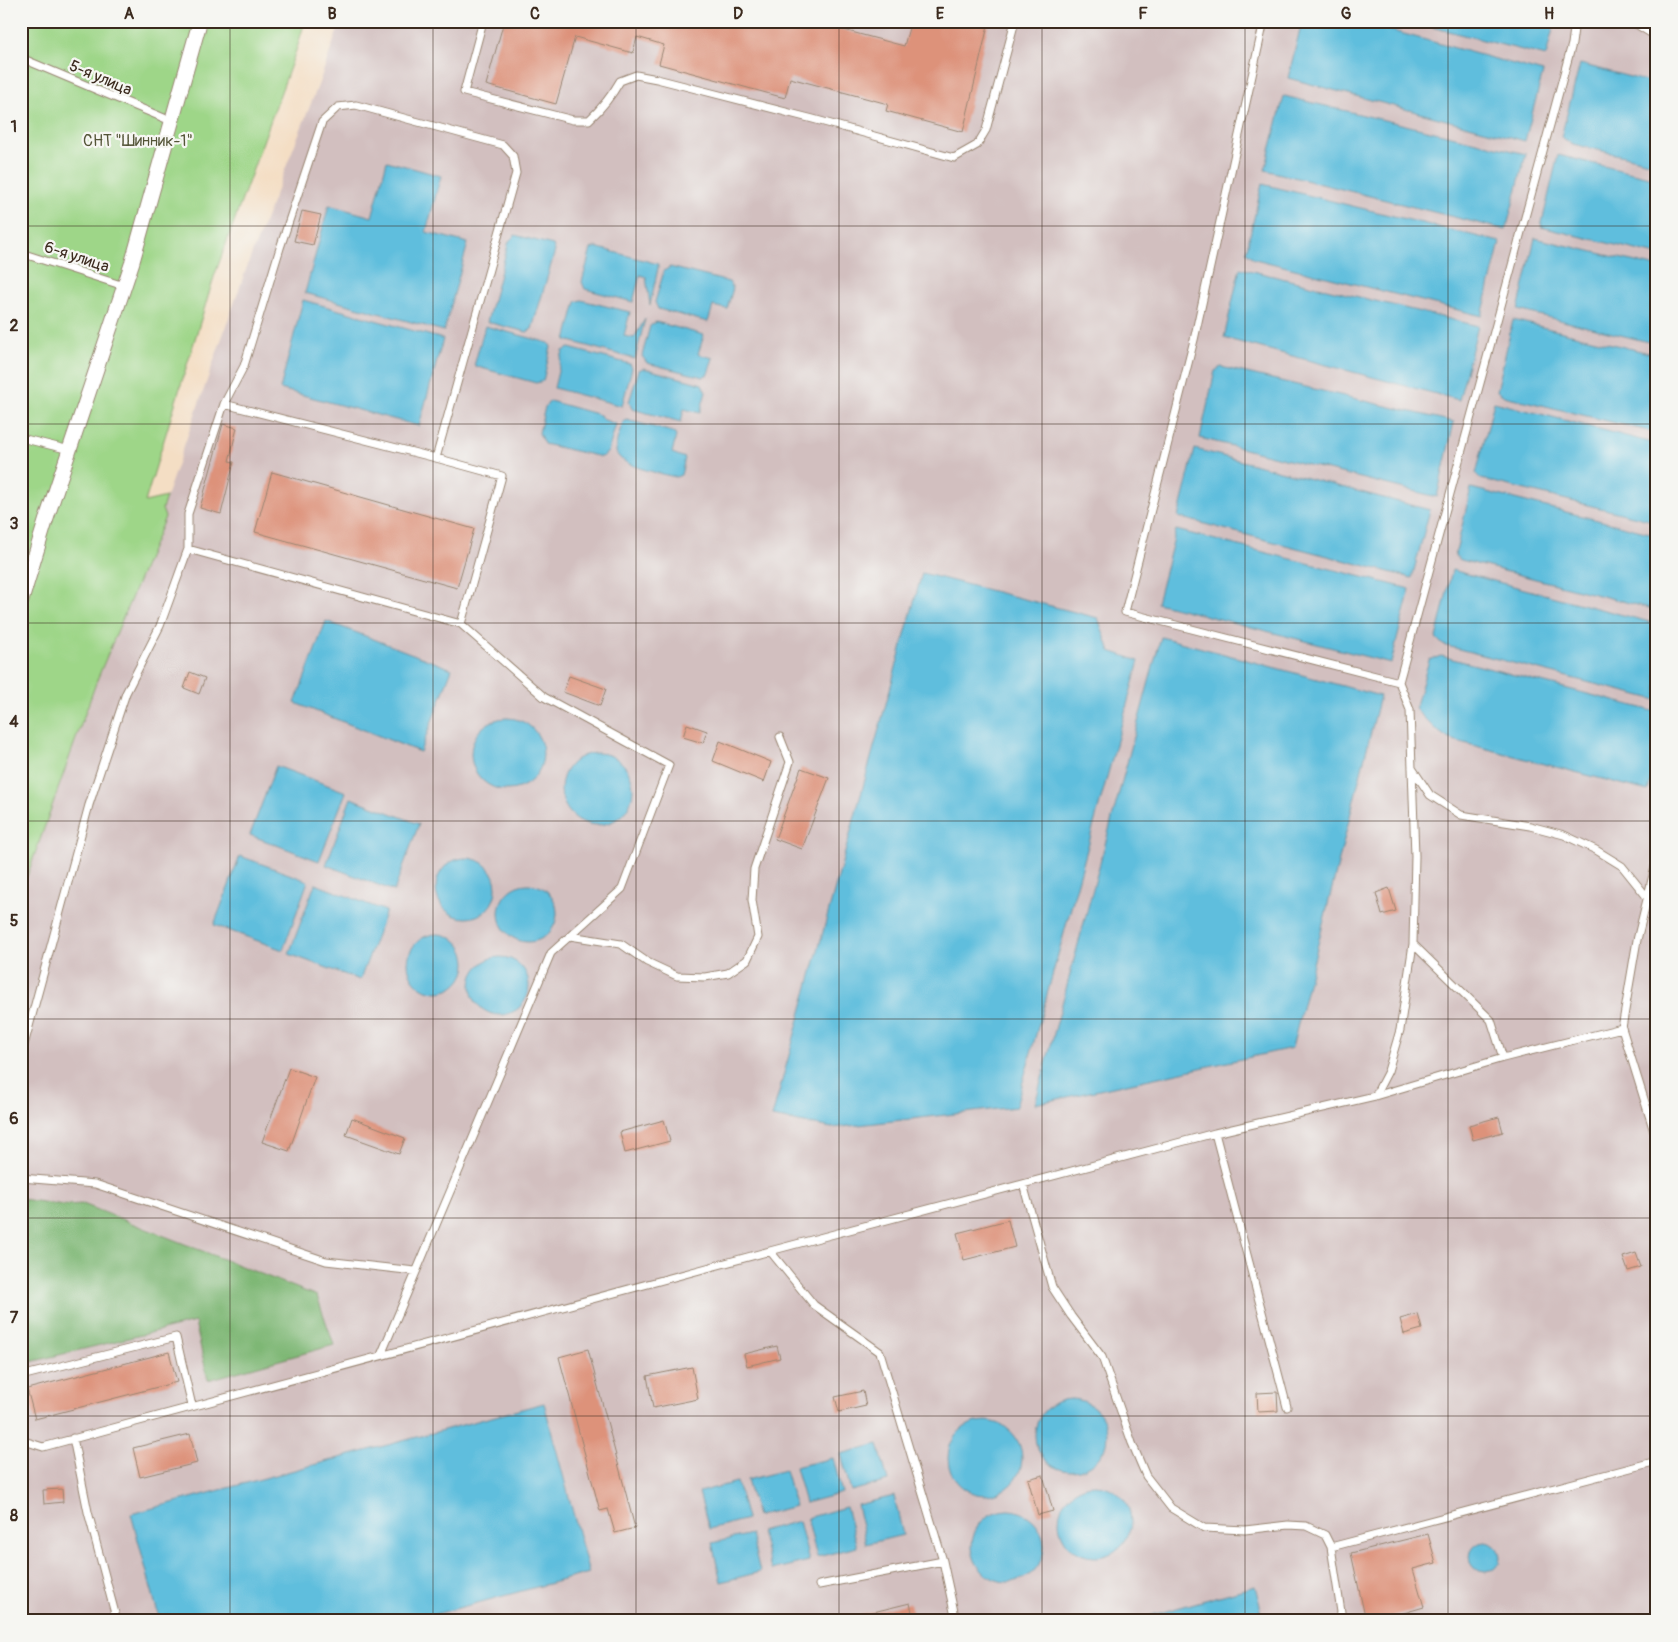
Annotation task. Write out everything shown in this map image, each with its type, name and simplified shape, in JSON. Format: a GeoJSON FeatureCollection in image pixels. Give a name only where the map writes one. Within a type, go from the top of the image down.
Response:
{"type":"FeatureCollection","features":[{"type":"Feature","properties":{"kind":"street"},"geometry":{"type":"LineString","coordinates":[[21,602],[132,263],[200,21]]}},
{"type":"Feature","properties":{"kind":"lane"},"geometry":{"type":"LineString","coordinates":[[483,21],[464,92],[573,120],[589,120],[611,97],[620,81],[636,75],[804,116],[954,158],[977,145],[986,130],[1015,21]]}},
{"type":"Feature","properties":{"kind":"lane"},"geometry":{"type":"LineString","coordinates":[[1264,21],[1194,340],[1125,612],[1399,682]]}},
{"type":"Feature","properties":{"kind":"lane"},"geometry":{"type":"LineString","coordinates":[[1375,1096],[1388,1072],[1400,1030],[1412,944],[1415,856],[1410,710],[1399,682],[1572,44],[1575,21]]}},
{"type":"Feature","properties":{"kind":"lane"},"geometry":{"type":"LineString","coordinates":[[1631,21],[1657,36]]}},
{"type":"Feature","properties":{"kind":"lane","name":"5-я улица"},"geometry":{"type":"LineString","coordinates":[[21,58],[171,121]]}},
{"type":"Feature","properties":{"kind":"lane"},"geometry":{"type":"LineString","coordinates":[[21,1056],[89,805],[126,693],[160,626],[188,549],[188,514],[224,404],[244,366],[322,122],[338,107],[356,105],[503,145],[513,156],[516,172],[436,458]]}},
{"type":"Feature","properties":{"kind":"lane","name":"6-я улица"},"geometry":{"type":"LineString","coordinates":[[21,253],[124,286]]}},
{"type":"Feature","properties":{"kind":"lane"},"geometry":{"type":"LineString","coordinates":[[224,404],[502,476],[461,624]]}},
{"type":"Feature","properties":{"kind":"lane"},"geometry":{"type":"LineString","coordinates":[[21,438],[70,450]]}},
{"type":"Feature","properties":{"kind":"lane"},"geometry":{"type":"LineString","coordinates":[[188,549],[461,624],[544,697],[669,765],[622,889],[551,953],[381,1355]]}},
{"type":"Feature","properties":{"kind":"lane"},"geometry":{"type":"LineString","coordinates":[[570,936],[621,944],[647,962],[677,976],[705,977],[728,973],[747,960],[758,936],[752,900],[754,869],[790,762],[780,737]]}},
{"type":"Feature","properties":{"kind":"lane"},"geometry":{"type":"LineString","coordinates":[[1412,768],[1430,795],[1462,816],[1530,826],[1564,835],[1596,850],[1622,866],[1647,897]]}},
{"type":"Feature","properties":{"kind":"lane"},"geometry":{"type":"LineString","coordinates":[[1657,858],[1637,940],[1622,1028],[1657,1140]]}},
{"type":"Feature","properties":{"kind":"lane"},"geometry":{"type":"LineString","coordinates":[[1412,944],[1492,1020],[1504,1058]]}},
{"type":"Feature","properties":{"kind":"lane"},"geometry":{"type":"LineString","coordinates":[[21,1440],[43,1447],[770,1251],[1215,1133],[1375,1096],[1504,1058],[1622,1028]]}},
{"type":"Feature","properties":{"kind":"lane"},"geometry":{"type":"LineString","coordinates":[[1215,1133],[1287,1406]]}},
{"type":"Feature","properties":{"kind":"lane"},"geometry":{"type":"LineString","coordinates":[[21,1178],[95,1184],[326,1261],[416,1272]]}},
{"type":"Feature","properties":{"kind":"lane"},"geometry":{"type":"LineString","coordinates":[[1024,1184],[1052,1287],[1102,1357],[1132,1443],[1146,1476],[1171,1508],[1204,1528],[1245,1530],[1306,1526],[1325,1535],[1331,1547],[1341,1612],[1339,1621]]}},
{"type":"Feature","properties":{"kind":"lane"},"geometry":{"type":"LineString","coordinates":[[770,1251],[814,1304],[880,1352],[943,1561],[956,1621]]}},
{"type":"Feature","properties":{"kind":"lane"},"geometry":{"type":"LineString","coordinates":[[21,1376],[176,1337],[192,1406]]}},
{"type":"Feature","properties":{"kind":"lane"},"geometry":{"type":"LineString","coordinates":[[73,1438],[88,1512],[117,1621]]}},
{"type":"Feature","properties":{"kind":"lane"},"geometry":{"type":"LineString","coordinates":[[1331,1547],[1657,1461]]}},
{"type":"Feature","properties":{"kind":"lane"},"geometry":{"type":"LineString","coordinates":[[819,1585],[943,1561]]}},
{"type":"Feature","properties":{"kind":"shaded area"},"geometry":{"type":"Polygon","coordinates":[[[341,21],[1657,21],[1657,1621],[21,1621],[21,893],[97,680],[165,517],[162,509],[249,261],[319,83],[341,21]]]}},
{"type":"Feature","properties":{"kind":"green space","name":"СНТ \"Шинник-1\""},"geometry":{"type":"Polygon","coordinates":[[[21,21],[305,21],[214,277],[145,502],[166,497],[162,509],[165,517],[97,680],[21,893],[21,21]]]}},
{"type":"Feature","properties":{"kind":"green space"},"geometry":{"type":"Polygon","coordinates":[[[21,1199],[64,1205],[83,1204],[317,1296],[334,1345],[208,1380],[195,1322],[22,1364],[21,1199]]]}},
{"type":"Feature","properties":{"kind":"water"},"geometry":{"type":"Polygon","coordinates":[[[1302,21],[1356,21],[1543,72],[1525,141],[1288,78],[1302,21]]]}},
{"type":"Feature","properties":{"kind":"water"},"geometry":{"type":"Polygon","coordinates":[[[1408,21],[1555,21],[1546,56],[1408,21]]]}},
{"type":"Feature","properties":{"kind":"water"},"geometry":{"type":"Polygon","coordinates":[[[1580,64],[1657,84],[1657,164],[1573,144],[1561,137],[1580,64]]]}},
{"type":"Feature","properties":{"kind":"water"},"geometry":{"type":"Polygon","coordinates":[[[1284,96],[1526,154],[1506,230],[1265,170],[1284,96]]]}},
{"type":"Feature","properties":{"kind":"water"},"geometry":{"type":"Polygon","coordinates":[[[1558,155],[1657,179],[1657,255],[1541,227],[1558,155]]]}},
{"type":"Feature","properties":{"kind":"water"},"geometry":{"type":"Polygon","coordinates":[[[387,161],[441,176],[426,232],[468,243],[444,331],[305,293],[329,205],[372,217],[387,161]]]}},
{"type":"Feature","properties":{"kind":"water"},"geometry":{"type":"Polygon","coordinates":[[[1262,184],[1500,242],[1482,316],[1255,259],[1246,252],[1262,184]]]}},
{"type":"Feature","properties":{"kind":"water"},"geometry":{"type":"Polygon","coordinates":[[[515,235],[553,245],[555,251],[532,329],[527,332],[487,322],[509,241],[515,235]]]}},
{"type":"Feature","properties":{"kind":"water"},"geometry":{"type":"Polygon","coordinates":[[[1535,238],[1657,267],[1657,344],[1518,310],[1535,238]]]}},
{"type":"Feature","properties":{"kind":"water"},"geometry":{"type":"Polygon","coordinates":[[[595,247],[658,264],[650,305],[646,277],[640,275],[633,302],[585,289],[582,282],[591,249],[595,247]]]}},
{"type":"Feature","properties":{"kind":"water"},"geometry":{"type":"Polygon","coordinates":[[[670,267],[729,282],[733,288],[727,309],[713,306],[708,322],[658,309],[655,302],[664,271],[670,267]]]}},
{"type":"Feature","properties":{"kind":"water"},"geometry":{"type":"Polygon","coordinates":[[[1240,268],[1478,326],[1459,400],[1224,338],[1240,268]]]}},
{"type":"Feature","properties":{"kind":"water"},"geometry":{"type":"Polygon","coordinates":[[[303,300],[443,339],[419,426],[280,389],[303,300]]]}},
{"type":"Feature","properties":{"kind":"water"},"geometry":{"type":"Polygon","coordinates":[[[581,300],[630,312],[624,336],[634,338],[645,319],[635,359],[566,340],[576,302],[581,300]]]}},
{"type":"Feature","properties":{"kind":"water"},"geometry":{"type":"Polygon","coordinates":[[[1513,320],[1657,355],[1657,433],[1504,396],[1497,391],[1513,320]]]}},
{"type":"Feature","properties":{"kind":"water"},"geometry":{"type":"Polygon","coordinates":[[[656,322],[704,335],[698,354],[713,358],[708,374],[703,377],[647,363],[642,356],[650,326],[656,322]]]}},
{"type":"Feature","properties":{"kind":"water"},"geometry":{"type":"Polygon","coordinates":[[[485,326],[549,343],[551,347],[543,381],[536,383],[474,366],[485,326]]]}},
{"type":"Feature","properties":{"kind":"water"},"geometry":{"type":"Polygon","coordinates":[[[569,348],[630,364],[632,368],[622,406],[554,388],[563,351],[569,348]]]}},
{"type":"Feature","properties":{"kind":"water"},"geometry":{"type":"Polygon","coordinates":[[[1221,367],[1454,422],[1437,497],[1200,438],[1215,371],[1221,367]]]}},
{"type":"Feature","properties":{"kind":"water"},"geometry":{"type":"Polygon","coordinates":[[[643,368],[702,384],[706,392],[700,413],[684,409],[681,422],[632,409],[629,402],[639,370],[643,368]]]}},
{"type":"Feature","properties":{"kind":"water"},"geometry":{"type":"Polygon","coordinates":[[[550,401],[600,415],[602,419],[616,424],[608,452],[602,457],[544,444],[539,433],[545,407],[550,401]]]}},
{"type":"Feature","properties":{"kind":"water"},"geometry":{"type":"Polygon","coordinates":[[[1494,402],[1657,444],[1657,522],[1481,479],[1476,474],[1494,402]]]}},
{"type":"Feature","properties":{"kind":"water"},"geometry":{"type":"Polygon","coordinates":[[[627,420],[673,432],[676,436],[672,453],[685,458],[681,475],[676,477],[640,468],[631,465],[617,455],[617,439],[623,422],[627,420]]]}},
{"type":"Feature","properties":{"kind":"water"},"geometry":{"type":"Polygon","coordinates":[[[1195,449],[1430,510],[1412,578],[1178,517],[1195,449]]]}},
{"type":"Feature","properties":{"kind":"water"},"geometry":{"type":"Polygon","coordinates":[[[1471,488],[1657,535],[1657,610],[1461,560],[1455,556],[1471,488]]]}},
{"type":"Feature","properties":{"kind":"water"},"geometry":{"type":"Polygon","coordinates":[[[1176,530],[1410,589],[1391,663],[1157,603],[1176,530]]]}},
{"type":"Feature","properties":{"kind":"water"},"geometry":{"type":"Polygon","coordinates":[[[1452,570],[1657,624],[1657,700],[1443,645],[1436,638],[1452,570]]]}},
{"type":"Feature","properties":{"kind":"water"},"geometry":{"type":"Polygon","coordinates":[[[922,573],[1098,618],[1110,651],[1139,661],[1016,1107],[832,1128],[772,1117],[922,573]]]}},
{"type":"Feature","properties":{"kind":"water"},"geometry":{"type":"Polygon","coordinates":[[[326,621],[452,669],[420,752],[295,703],[326,621]]]}},
{"type":"Feature","properties":{"kind":"water"},"geometry":{"type":"Polygon","coordinates":[[[1161,637],[1380,696],[1292,1048],[1035,1104],[1161,637]]]}},
{"type":"Feature","properties":{"kind":"water"},"geometry":{"type":"Polygon","coordinates":[[[1441,656],[1657,712],[1657,757],[1648,791],[1449,739],[1435,729],[1415,709],[1429,660],[1441,656]]]}},
{"type":"Feature","properties":{"kind":"water"},"geometry":{"type":"Polygon","coordinates":[[[514,718],[533,728],[541,740],[543,754],[541,768],[533,780],[521,788],[500,790],[481,780],[473,768],[471,747],[481,728],[493,720],[514,718]]]}},
{"type":"Feature","properties":{"kind":"water"},"geometry":{"type":"Polygon","coordinates":[[[604,753],[623,763],[631,775],[633,789],[631,803],[623,815],[611,823],[590,825],[571,815],[563,803],[561,782],[571,763],[583,755],[604,753]]]}},
{"type":"Feature","properties":{"kind":"water"},"geometry":{"type":"Polygon","coordinates":[[[276,766],[346,792],[319,861],[250,835],[276,766]]]}},
{"type":"Feature","properties":{"kind":"water"},"geometry":{"type":"Polygon","coordinates":[[[351,798],[419,824],[394,891],[326,865],[351,798]]]}},
{"type":"Feature","properties":{"kind":"water"},"geometry":{"type":"Polygon","coordinates":[[[240,856],[308,881],[283,950],[214,925],[240,856]]]}},
{"type":"Feature","properties":{"kind":"water"},"geometry":{"type":"Polygon","coordinates":[[[466,858],[478,860],[491,871],[496,888],[494,900],[483,913],[466,918],[454,916],[441,905],[436,888],[438,876],[449,863],[466,858]]]}},
{"type":"Feature","properties":{"kind":"water"},"geometry":{"type":"Polygon","coordinates":[[[315,884],[386,911],[360,980],[289,954],[315,884]]]}},
{"type":"Feature","properties":{"kind":"water"},"geometry":{"type":"Polygon","coordinates":[[[528,884],[539,886],[549,892],[555,902],[557,913],[555,924],[549,934],[539,940],[528,942],[517,940],[507,934],[501,924],[499,913],[501,902],[507,892],[517,886],[528,884]]]}},
{"type":"Feature","properties":{"kind":"water"},"geometry":{"type":"Polygon","coordinates":[[[431,934],[443,934],[453,938],[462,947],[466,969],[458,984],[443,992],[431,992],[421,988],[412,979],[408,969],[408,957],[412,947],[421,938],[431,934]]]}},
{"type":"Feature","properties":{"kind":"water"},"geometry":{"type":"Polygon","coordinates":[[[494,957],[506,957],[521,965],[529,980],[529,992],[521,1007],[506,1015],[494,1015],[479,1007],[471,992],[471,980],[479,965],[494,957]]]}},
{"type":"Feature","properties":{"kind":"water"},"geometry":{"type":"Polygon","coordinates":[[[1071,1399],[1091,1405],[1101,1415],[1107,1435],[1101,1455],[1091,1465],[1071,1471],[1051,1465],[1041,1455],[1035,1435],[1041,1415],[1051,1405],[1071,1399]]]}},
{"type":"Feature","properties":{"kind":"water"},"geometry":{"type":"Polygon","coordinates":[[[544,1403],[589,1573],[410,1621],[160,1621],[131,1514],[544,1403]]]}},
{"type":"Feature","properties":{"kind":"water"},"geometry":{"type":"Polygon","coordinates":[[[985,1421],[999,1424],[1011,1432],[1019,1444],[1022,1458],[1019,1472],[1011,1484],[999,1492],[985,1495],[971,1492],[959,1484],[951,1472],[948,1458],[951,1444],[959,1432],[971,1424],[985,1421]]]}},
{"type":"Feature","properties":{"kind":"water"},"geometry":{"type":"Polygon","coordinates":[[[878,1444],[888,1481],[851,1491],[841,1454],[878,1444]]]}},
{"type":"Feature","properties":{"kind":"water"},"geometry":{"type":"Polygon","coordinates":[[[833,1458],[842,1493],[805,1503],[795,1467],[833,1458]]]}},
{"type":"Feature","properties":{"kind":"water"},"geometry":{"type":"Polygon","coordinates":[[[785,1470],[795,1506],[757,1516],[747,1480],[785,1470]]]}},
{"type":"Feature","properties":{"kind":"water"},"geometry":{"type":"Polygon","coordinates":[[[737,1482],[747,1519],[709,1529],[699,1492],[737,1482]]]}},
{"type":"Feature","properties":{"kind":"water"},"geometry":{"type":"Polygon","coordinates":[[[1095,1485],[1115,1491],[1125,1501],[1131,1521],[1125,1541],[1115,1551],[1095,1557],[1075,1551],[1065,1541],[1059,1521],[1065,1501],[1075,1491],[1095,1485]]]}},
{"type":"Feature","properties":{"kind":"water"},"geometry":{"type":"Polygon","coordinates":[[[894,1496],[903,1535],[866,1544],[857,1505],[894,1496]]]}},
{"type":"Feature","properties":{"kind":"water"},"geometry":{"type":"Polygon","coordinates":[[[846,1507],[857,1547],[817,1557],[807,1518],[846,1507]]]}},
{"type":"Feature","properties":{"kind":"water"},"geometry":{"type":"Polygon","coordinates":[[[1001,1510],[1015,1510],[1034,1520],[1044,1539],[1044,1553],[1034,1572],[1015,1582],[1001,1582],[982,1572],[972,1553],[972,1539],[982,1520],[1001,1510]]]}},
{"type":"Feature","properties":{"kind":"water"},"geometry":{"type":"Polygon","coordinates":[[[799,1521],[809,1561],[771,1570],[761,1531],[799,1521]]]}},
{"type":"Feature","properties":{"kind":"water"},"geometry":{"type":"Polygon","coordinates":[[[751,1534],[760,1572],[721,1582],[712,1543],[751,1534]]]}},
{"type":"Feature","properties":{"kind":"water"},"geometry":{"type":"Polygon","coordinates":[[[1485,1542],[1491,1543],[1499,1551],[1499,1563],[1491,1571],[1485,1572],[1479,1571],[1471,1563],[1470,1557],[1471,1551],[1479,1543],[1485,1542]]]}},
{"type":"Feature","properties":{"kind":"water"},"geometry":{"type":"Polygon","coordinates":[[[1255,1586],[1264,1621],[1131,1621],[1255,1586]]]}},
{"type":"Feature","properties":{"kind":"building"},"geometry":{"type":"Polygon","coordinates":[[[504,21],[810,21],[904,46],[911,21],[989,21],[963,132],[886,111],[888,104],[790,78],[785,98],[659,64],[664,45],[637,37],[633,53],[575,37],[556,104],[486,85],[504,21]]]}},
{"type":"Feature","properties":{"kind":"building"},"geometry":{"type":"Polygon","coordinates":[[[302,211],[321,215],[313,245],[294,241],[302,211]]]}},
{"type":"Feature","properties":{"kind":"building"},"geometry":{"type":"Polygon","coordinates":[[[223,424],[237,428],[229,461],[234,462],[221,514],[200,508],[223,424]]]}},
{"type":"Feature","properties":{"kind":"building"},"geometry":{"type":"Polygon","coordinates":[[[272,472],[474,529],[457,588],[255,532],[272,472]]]}},
{"type":"Feature","properties":{"kind":"building"},"geometry":{"type":"Polygon","coordinates":[[[190,672],[205,678],[199,694],[184,688],[190,672]]]}},
{"type":"Feature","properties":{"kind":"building"},"geometry":{"type":"Polygon","coordinates":[[[569,676],[606,689],[600,706],[563,692],[569,676]]]}},
{"type":"Feature","properties":{"kind":"building"},"geometry":{"type":"Polygon","coordinates":[[[687,724],[707,731],[703,743],[683,737],[687,724]]]}},
{"type":"Feature","properties":{"kind":"building"},"geometry":{"type":"Polygon","coordinates":[[[720,741],[771,762],[764,782],[713,761],[720,741]]]}},
{"type":"Feature","properties":{"kind":"building"},"geometry":{"type":"Polygon","coordinates":[[[801,768],[829,778],[802,849],[775,839],[801,768]]]}},
{"type":"Feature","properties":{"kind":"building"},"geometry":{"type":"Polygon","coordinates":[[[1389,888],[1396,911],[1382,915],[1376,893],[1389,888]]]}},
{"type":"Feature","properties":{"kind":"building"},"geometry":{"type":"Polygon","coordinates":[[[289,1068],[315,1077],[289,1151],[262,1142],[289,1068]]]}},
{"type":"Feature","properties":{"kind":"building"},"geometry":{"type":"Polygon","coordinates":[[[1499,1117],[1503,1132],[1473,1140],[1469,1125],[1499,1117]]]}},
{"type":"Feature","properties":{"kind":"building"},"geometry":{"type":"Polygon","coordinates":[[[352,1118],[405,1138],[399,1154],[346,1135],[352,1118]]]}},
{"type":"Feature","properties":{"kind":"building"},"geometry":{"type":"Polygon","coordinates":[[[664,1120],[670,1141],[625,1153],[620,1132],[664,1120]]]}},
{"type":"Feature","properties":{"kind":"building"},"geometry":{"type":"Polygon","coordinates":[[[1008,1220],[1015,1247],[964,1260],[957,1233],[1008,1220]]]}},
{"type":"Feature","properties":{"kind":"building"},"geometry":{"type":"Polygon","coordinates":[[[1636,1253],[1641,1267],[1628,1271],[1623,1257],[1636,1253]]]}},
{"type":"Feature","properties":{"kind":"building"},"geometry":{"type":"Polygon","coordinates":[[[1418,1314],[1422,1329],[1404,1334],[1400,1319],[1418,1314]]]}},
{"type":"Feature","properties":{"kind":"building"},"geometry":{"type":"Polygon","coordinates":[[[777,1346],[780,1358],[747,1366],[744,1354],[777,1346]]]}},
{"type":"Feature","properties":{"kind":"building"},"geometry":{"type":"Polygon","coordinates":[[[588,1349],[635,1528],[615,1533],[608,1509],[600,1511],[559,1357],[588,1349]]]}},
{"type":"Feature","properties":{"kind":"building"},"geometry":{"type":"Polygon","coordinates":[[[169,1352],[177,1382],[35,1419],[27,1389],[169,1352]]]}},
{"type":"Feature","properties":{"kind":"building"},"geometry":{"type":"Polygon","coordinates":[[[692,1367],[698,1399],[653,1408],[647,1376],[692,1367]]]}},
{"type":"Feature","properties":{"kind":"building"},"geometry":{"type":"Polygon","coordinates":[[[863,1391],[866,1406],[839,1412],[835,1397],[863,1391]]]}},
{"type":"Feature","properties":{"kind":"building"},"geometry":{"type":"Polygon","coordinates":[[[1277,1392],[1278,1411],[1258,1412],[1257,1393],[1277,1392]]]}},
{"type":"Feature","properties":{"kind":"building"},"geometry":{"type":"Polygon","coordinates":[[[190,1434],[197,1463],[140,1477],[133,1448],[190,1434]]]}},
{"type":"Feature","properties":{"kind":"building"},"geometry":{"type":"Polygon","coordinates":[[[1043,1475],[1053,1511],[1038,1515],[1028,1479],[1043,1475]]]}},
{"type":"Feature","properties":{"kind":"building"},"geometry":{"type":"Polygon","coordinates":[[[62,1489],[63,1502],[44,1504],[43,1490],[62,1489]]]}},
{"type":"Feature","properties":{"kind":"building"},"geometry":{"type":"Polygon","coordinates":[[[1428,1534],[1436,1563],[1413,1569],[1424,1607],[1376,1621],[1366,1621],[1351,1553],[1428,1534]]]}},
{"type":"Feature","properties":{"kind":"building"},"geometry":{"type":"Polygon","coordinates":[[[910,1603],[914,1621],[858,1621],[857,1616],[910,1603]]]}}]}
